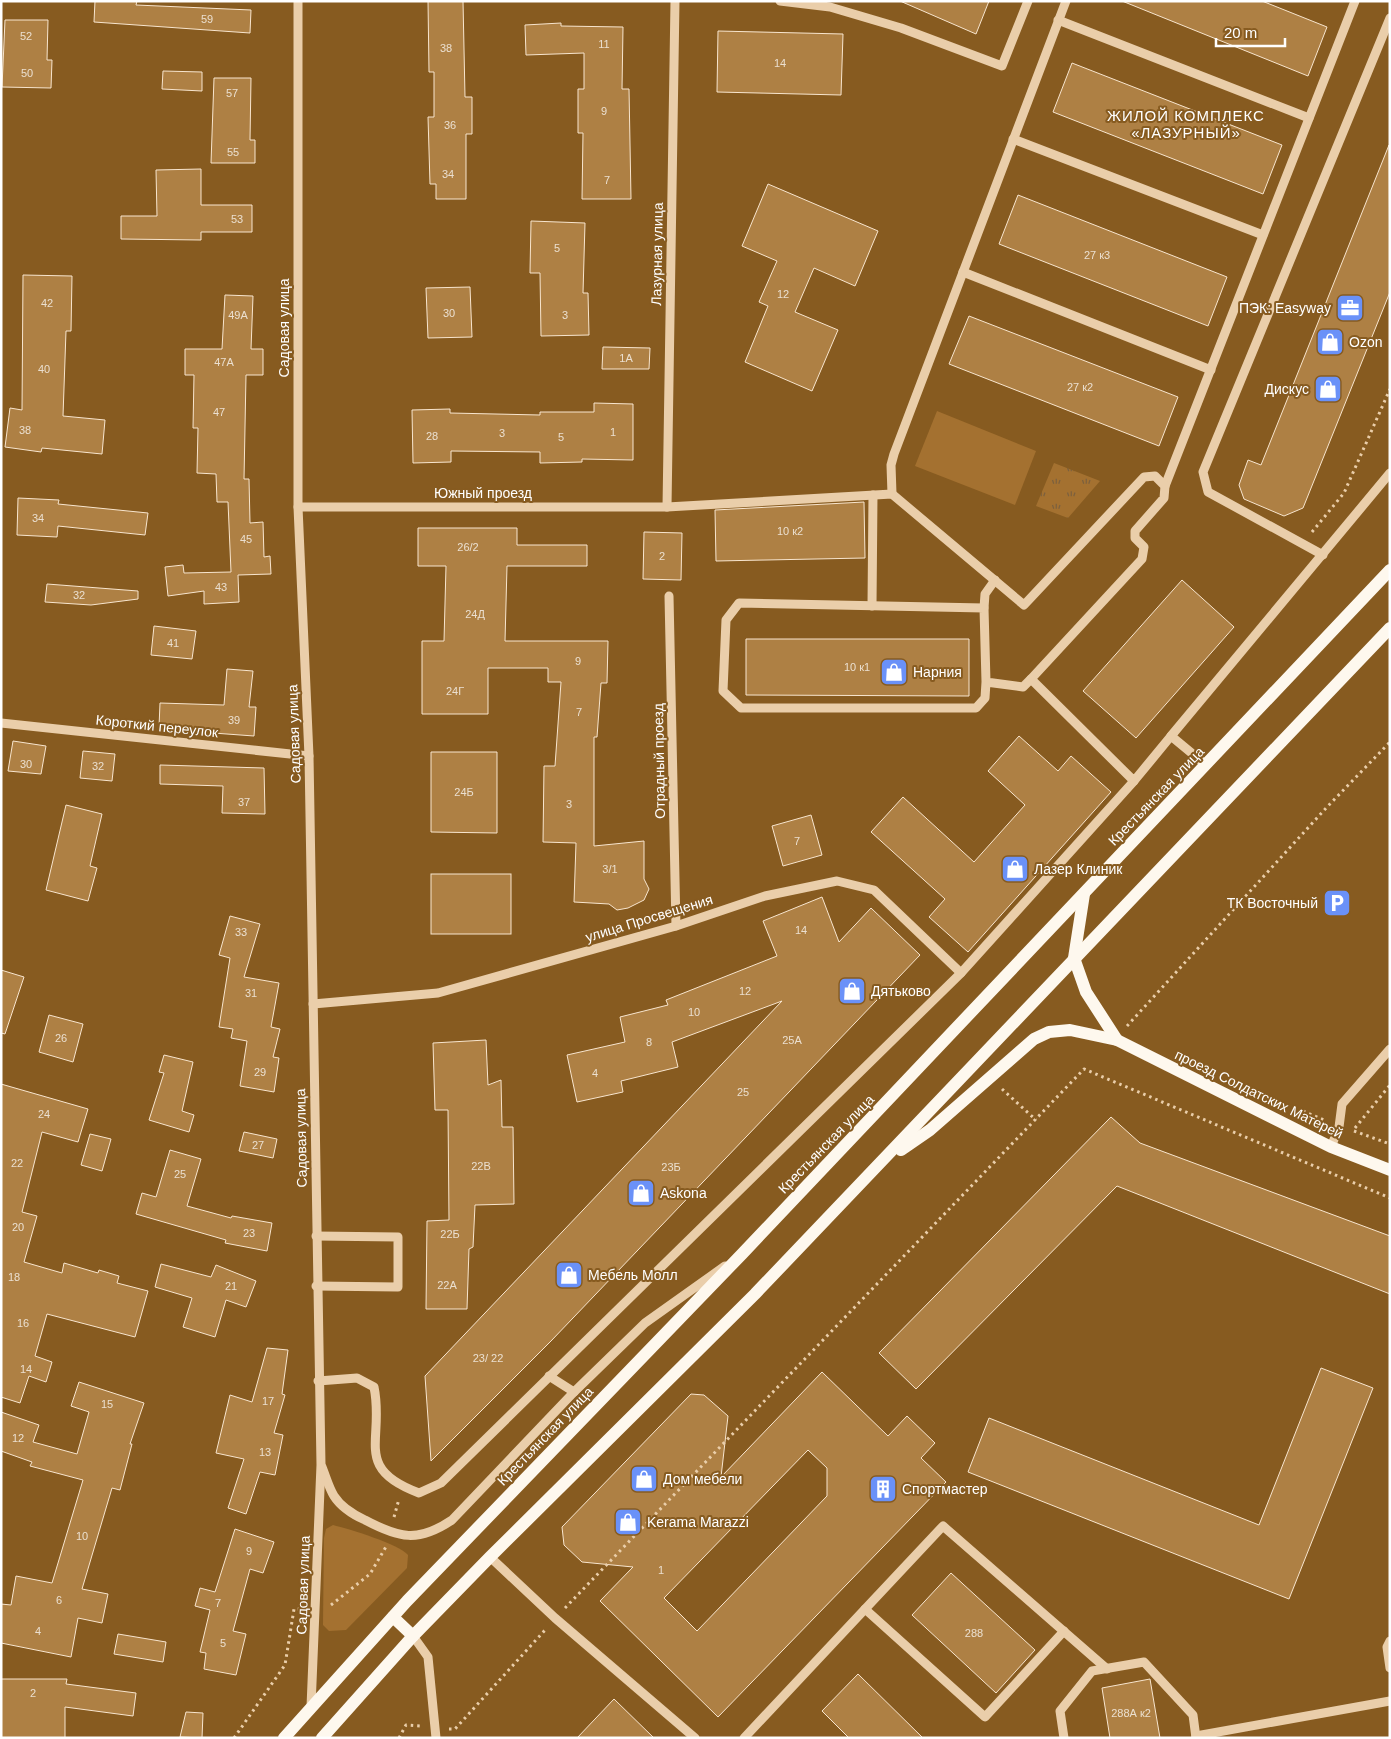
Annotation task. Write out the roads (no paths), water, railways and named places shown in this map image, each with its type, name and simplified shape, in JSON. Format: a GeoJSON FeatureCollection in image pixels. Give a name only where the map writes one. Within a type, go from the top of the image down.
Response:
{"type":"FeatureCollection","features":[{"type":"Feature","properties":{"kind":"main road","name":"Крестьянская улица"},"geometry":{"type":"LineString","coordinates":[[284,1738],[393,1617],[742,1254],[1390,570]]}},
{"type":"Feature","properties":{"kind":"main road"},"geometry":{"type":"LineString","coordinates":[[322,1738],[413,1636],[755,1294],[1390,628]]}},
{"type":"Feature","properties":{"kind":"main road"},"geometry":{"type":"LineString","coordinates":[[1084,894],[1074,958],[1086,992],[1120,1036]]}},
{"type":"Feature","properties":{"kind":"main road","name":"проезд Солдатских Матерей"},"geometry":{"type":"LineString","coordinates":[[882,1162],[930,1130],[1034,1039],[1049,1032],[1070,1030],[1120,1036],[1331,1147],[1390,1170]]}},
{"type":"Feature","properties":{"kind":"main road"},"geometry":{"type":"LineString","coordinates":[[393,1617],[413,1636]]}},
{"type":"Feature","properties":{"kind":"street","name":"Садовая улица"},"geometry":{"type":"LineString","coordinates":[[298,1],[298,507],[309,756],[316,1286],[321,1465],[311,1707]]}},
{"type":"Feature","properties":{"kind":"street","name":"Лазурная улица"},"geometry":{"type":"LineString","coordinates":[[667,507],[675,1]]}},
{"type":"Feature","properties":{"kind":"street"},"geometry":{"type":"LineString","coordinates":[[780,1],[830,7],[901,28],[1002,66],[1028,1]]}},
{"type":"Feature","properties":{"kind":"street"},"geometry":{"type":"LineString","coordinates":[[1066,1],[894,454],[891,465],[892,494],[1024,604],[1144,477],[1155,476],[1165,486]]}},
{"type":"Feature","properties":{"kind":"street"},"geometry":{"type":"LineString","coordinates":[[986,682],[1023,687],[1142,559],[1144,547],[1136,538],[1135,531],[1164,498],[1165,486],[1355,1]]}},
{"type":"Feature","properties":{"kind":"street"},"geometry":{"type":"LineString","coordinates":[[1323,555],[1208,492],[1203,472],[1390,18]]}},
{"type":"Feature","properties":{"kind":"street"},"geometry":{"type":"LineString","coordinates":[[1058,20],[1310,118]]}},
{"type":"Feature","properties":{"kind":"street"},"geometry":{"type":"LineString","coordinates":[[1013,139],[1263,235]]}},
{"type":"Feature","properties":{"kind":"street"},"geometry":{"type":"LineString","coordinates":[[963,272],[1210,370]]}},
{"type":"Feature","properties":{"kind":"street"},"geometry":{"type":"LineString","coordinates":[[318,1381],[357,1378],[374,1387],[378,1408],[374,1448],[383,1474],[402,1486],[419,1492],[441,1483],[961,973],[1134,781],[1390,472]]}},
{"type":"Feature","properties":{"kind":"street","name":"Южный проезд"},"geometry":{"type":"LineString","coordinates":[[298,507],[667,507],[892,494]]}},
{"type":"Feature","properties":{"kind":"street"},"geometry":{"type":"LineString","coordinates":[[872,606],[873,495]]}},
{"type":"Feature","properties":{"kind":"street"},"geometry":{"type":"LineString","coordinates":[[984,608],[739,603],[726,620],[723,690],[741,708],[976,708],[985,698],[985,594],[995,580]]}},
{"type":"Feature","properties":{"kind":"street","name":"Отрадный проезд"},"geometry":{"type":"LineString","coordinates":[[669,596],[676,926]]}},
{"type":"Feature","properties":{"kind":"street"},"geometry":{"type":"LineString","coordinates":[[1030,679],[1134,781]]}},
{"type":"Feature","properties":{"kind":"street","name":"Короткий переулок"},"geometry":{"type":"LineString","coordinates":[[1,723],[309,756]]}},
{"type":"Feature","properties":{"kind":"street"},"geometry":{"type":"LineString","coordinates":[[1171,736],[1206,765]]}},
{"type":"Feature","properties":{"kind":"street","name":"улица Просвещения"},"geometry":{"type":"LineString","coordinates":[[313,1004],[438,993],[676,926],[765,896],[838,881],[874,890],[961,973]]}},
{"type":"Feature","properties":{"kind":"street"},"geometry":{"type":"LineString","coordinates":[[1331,1147],[1339,1127],[1342,1104],[1390,1049]]}},
{"type":"Feature","properties":{"kind":"street"},"geometry":{"type":"LineString","coordinates":[[316,1236],[398,1237],[398,1287],[316,1286]]}},
{"type":"Feature","properties":{"kind":"street","name":"Садовая улица"},"geometry":{"type":"LineString","coordinates":[[321,1465],[335,1497],[352,1514],[390,1533],[422,1534],[436,1530],[452,1520],[574,1392],[645,1322],[742,1254]]}},
{"type":"Feature","properties":{"kind":"street"},"geometry":{"type":"LineString","coordinates":[[549,1376],[574,1392]]}},
{"type":"Feature","properties":{"kind":"street"},"geometry":{"type":"LineString","coordinates":[[744,1738],[944,1526],[1107,1669]]}},
{"type":"Feature","properties":{"kind":"street"},"geometry":{"type":"LineString","coordinates":[[490,1557],[555,1618],[694,1738]]}},
{"type":"Feature","properties":{"kind":"street"},"geometry":{"type":"LineString","coordinates":[[865,1609],[985,1717],[1064,1631]]}},
{"type":"Feature","properties":{"kind":"street"},"geometry":{"type":"LineString","coordinates":[[413,1636],[428,1657],[436,1738]]}},
{"type":"Feature","properties":{"kind":"street"},"geometry":{"type":"LineString","coordinates":[[1390,1642],[1388,1647],[1390,1668]]}},
{"type":"Feature","properties":{"kind":"street"},"geometry":{"type":"LineString","coordinates":[[1064,1738],[1060,1711],[1092,1671],[1144,1662],[1192,1715],[1196,1737],[1390,1701]]}},
{"type":"Feature","properties":{"kind":"place","name":"ПЭК: Easyway"},"geometry":{"type":"Point","coordinates":[1350,308]}},
{"type":"Feature","properties":{"kind":"place","name":"Ozon"},"geometry":{"type":"Point","coordinates":[1330,342]}},
{"type":"Feature","properties":{"kind":"place","name":"Дискус"},"geometry":{"type":"Point","coordinates":[1328,389]}},
{"type":"Feature","properties":{"kind":"place","name":"Нарния"},"geometry":{"type":"Point","coordinates":[894,672]}},
{"type":"Feature","properties":{"kind":"place","name":"Лазер Клиник"},"geometry":{"type":"Point","coordinates":[1015,869]}},
{"type":"Feature","properties":{"kind":"place","name":"ТК Восточный"},"geometry":{"type":"Point","coordinates":[1337,903]}},
{"type":"Feature","properties":{"kind":"place","name":"Дятьково"},"geometry":{"type":"Point","coordinates":[852,991]}},
{"type":"Feature","properties":{"kind":"place","name":"Askona"},"geometry":{"type":"Point","coordinates":[641,1193]}},
{"type":"Feature","properties":{"kind":"place","name":"Мебель Молл"},"geometry":{"type":"Point","coordinates":[569,1275]}},
{"type":"Feature","properties":{"kind":"place","name":"Дом мебели"},"geometry":{"type":"Point","coordinates":[644,1479]}},
{"type":"Feature","properties":{"kind":"place","name":"Спортмастер"},"geometry":{"type":"Point","coordinates":[883,1489]}},
{"type":"Feature","properties":{"kind":"place","name":"Kerama Marazzi"},"geometry":{"type":"Point","coordinates":[628,1522]}},
{"type":"Feature","properties":{"kind":"district","name":"ЖИЛОЙ КОМПЛЕКС «ЛАЗУРНЫЙ»"},"geometry":{"type":"Point","coordinates":[1186,124]}}]}
